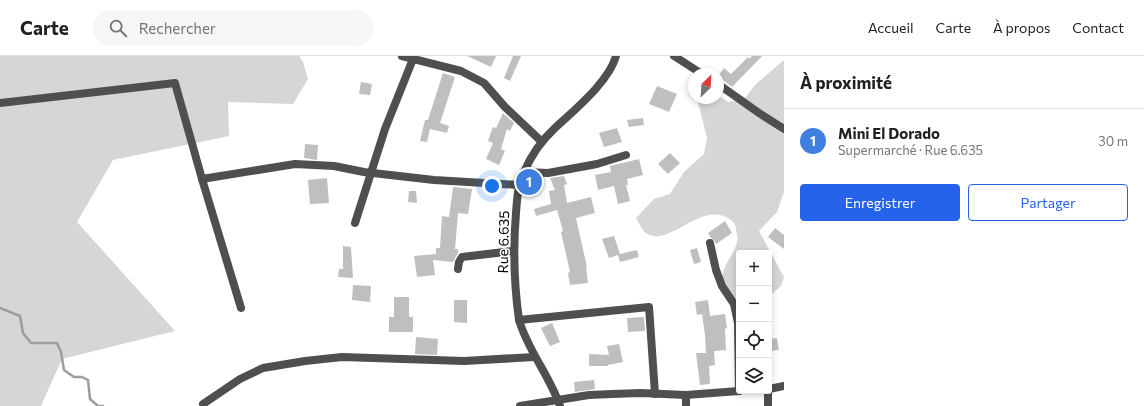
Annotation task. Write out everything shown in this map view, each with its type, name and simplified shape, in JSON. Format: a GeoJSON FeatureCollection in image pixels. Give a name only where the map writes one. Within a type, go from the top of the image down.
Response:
{"type":"FeatureCollection","features":[{"type":"Feature","properties":{"kind":"street"},"geometry":{"type":"LineString","coordinates":[[402,56],[461,71],[484,83],[505,107],[542,142]]}},
{"type":"Feature","properties":{"kind":"street","name":"Rue 6.635"},"geometry":{"type":"LineString","coordinates":[[559,403],[534,357],[519,320],[513,251],[517,201],[524,172],[542,142],[599,84],[614,64],[616,56]]}},
{"type":"Feature","properties":{"kind":"street"},"geometry":{"type":"LineString","coordinates":[[674,56],[693,68]]}},
{"type":"Feature","properties":{"kind":"street"},"geometry":{"type":"LineString","coordinates":[[355,223],[385,129],[413,59]]}},
{"type":"Feature","properties":{"kind":"street"},"geometry":{"type":"LineString","coordinates":[[0,103],[175,83],[241,308]]}},
{"type":"Feature","properties":{"kind":"street"},"geometry":{"type":"LineString","coordinates":[[724,88],[784,129]]}},
{"type":"Feature","properties":{"kind":"street"},"geometry":{"type":"LineString","coordinates":[[524,172],[548,173],[597,164],[626,155]]}},
{"type":"Feature","properties":{"kind":"street"},"geometry":{"type":"LineString","coordinates":[[202,179],[295,164],[334,166],[372,173],[434,180],[520,185]]}},
{"type":"Feature","properties":{"kind":"street"},"geometry":{"type":"LineString","coordinates":[[710,243],[716,270],[722,286],[734,304],[738,322],[739,358]]}},
{"type":"Feature","properties":{"kind":"street"},"geometry":{"type":"LineString","coordinates":[[458,270],[459,262],[462,257],[513,251]]}},
{"type":"Feature","properties":{"kind":"street"},"geometry":{"type":"LineString","coordinates":[[519,320],[649,307],[655,394]]}},
{"type":"Feature","properties":{"kind":"street"},"geometry":{"type":"LineString","coordinates":[[204,404],[240,379],[263,368],[305,361],[342,357],[464,361],[534,357]]}},
{"type":"Feature","properties":{"kind":"street"},"geometry":{"type":"LineString","coordinates":[[772,389],[784,386]]}},
{"type":"Feature","properties":{"kind":"street"},"geometry":{"type":"LineString","coordinates":[[520,406],[559,403],[612,394],[686,395],[736,391]]}},
{"type":"Feature","properties":{"kind":"street"},"geometry":{"type":"LineString","coordinates":[[768,394],[768,406]]}},
{"type":"Feature","properties":{"kind":"street"},"geometry":{"type":"LineString","coordinates":[[686,395],[686,406]]}},
{"type":"Feature","properties":{"kind":"shaded area"},"geometry":{"type":"Polygon","coordinates":[[[0,56],[299,56],[303,62],[308,79],[293,104],[228,102],[229,136],[113,160],[77,222],[175,331],[62,359],[41,406],[0,406],[0,56]]]}},
{"type":"Feature","properties":{"kind":"shaded area"},"geometry":{"type":"Polygon","coordinates":[[[784,60],[784,192],[777,212],[759,231],[769,250],[736,250],[736,303],[727,292],[723,281],[725,266],[737,241],[735,226],[731,220],[720,215],[709,215],[697,219],[665,235],[655,236],[646,233],[636,218],[654,199],[670,194],[684,172],[704,154],[707,138],[698,104],[724,104],[724,99],[729,102],[745,98],[756,84],[784,60]]]}},
{"type":"Feature","properties":{"kind":"shaded area"},"geometry":{"type":"Polygon","coordinates":[[[772,255],[784,277],[781,286],[772,294],[772,255]]]}},
{"type":"Feature","properties":{"kind":"building"},"geometry":{"type":"Polygon","coordinates":[[[467,56],[496,56],[491,67],[467,56]]]}},
{"type":"Feature","properties":{"kind":"building"},"geometry":{"type":"Polygon","coordinates":[[[513,56],[521,56],[510,81],[504,78],[513,56]]]}},
{"type":"Feature","properties":{"kind":"building"},"geometry":{"type":"Polygon","coordinates":[[[752,56],[762,56],[732,87],[724,81],[724,68],[731,74],[748,57],[749,59],[752,56]]]}},
{"type":"Feature","properties":{"kind":"building"},"geometry":{"type":"Polygon","coordinates":[[[443,73],[455,77],[440,123],[449,126],[447,133],[430,129],[427,142],[420,141],[425,120],[428,120],[443,73]]]}},
{"type":"Feature","properties":{"kind":"building"},"geometry":{"type":"Polygon","coordinates":[[[361,82],[372,84],[370,95],[359,94],[361,82]]]}},
{"type":"Feature","properties":{"kind":"building"},"geometry":{"type":"Polygon","coordinates":[[[657,86],[677,94],[669,112],[649,104],[657,86]]]}},
{"type":"Feature","properties":{"kind":"building"},"geometry":{"type":"Polygon","coordinates":[[[503,113],[514,123],[510,131],[507,129],[501,149],[505,151],[499,165],[486,159],[493,143],[488,141],[493,127],[496,128],[503,113]]]}},
{"type":"Feature","properties":{"kind":"building"},"geometry":{"type":"Polygon","coordinates":[[[643,118],[644,125],[629,127],[627,120],[643,118]]]}},
{"type":"Feature","properties":{"kind":"building"},"geometry":{"type":"Polygon","coordinates":[[[617,128],[622,142],[604,147],[599,133],[617,128]]]}},
{"type":"Feature","properties":{"kind":"building"},"geometry":{"type":"Polygon","coordinates":[[[305,144],[318,145],[317,160],[304,158],[305,144]]]}},
{"type":"Feature","properties":{"kind":"building"},"geometry":{"type":"Polygon","coordinates":[[[670,153],[680,163],[668,174],[658,164],[670,153]]]}},
{"type":"Feature","properties":{"kind":"building"},"geometry":{"type":"Polygon","coordinates":[[[639,159],[643,175],[627,179],[628,185],[626,185],[630,201],[618,204],[614,186],[598,190],[595,175],[611,172],[610,166],[639,159]]]}},
{"type":"Feature","properties":{"kind":"building"},"geometry":{"type":"Polygon","coordinates":[[[564,176],[567,184],[564,185],[567,203],[591,197],[595,213],[576,218],[587,267],[588,283],[570,285],[568,273],[570,272],[561,232],[563,231],[557,210],[536,216],[534,209],[551,204],[549,191],[555,190],[550,178],[564,176]]]}},
{"type":"Feature","properties":{"kind":"building"},"geometry":{"type":"Polygon","coordinates":[[[327,178],[329,203],[310,204],[308,180],[327,178]]]}},
{"type":"Feature","properties":{"kind":"building"},"geometry":{"type":"Polygon","coordinates":[[[537,179],[539,188],[528,189],[527,181],[537,179]]]}},
{"type":"Feature","properties":{"kind":"building"},"geometry":{"type":"Polygon","coordinates":[[[453,187],[472,189],[468,214],[458,213],[455,249],[458,249],[458,253],[453,262],[433,260],[435,275],[417,277],[414,256],[436,254],[436,248],[440,248],[442,216],[449,217],[453,187]]]}},
{"type":"Feature","properties":{"kind":"building"},"geometry":{"type":"Polygon","coordinates":[[[409,191],[416,191],[417,203],[408,202],[409,191]]]}},
{"type":"Feature","properties":{"kind":"building"},"geometry":{"type":"Polygon","coordinates":[[[725,221],[732,233],[716,244],[708,233],[725,221]]]}},
{"type":"Feature","properties":{"kind":"building"},"geometry":{"type":"Polygon","coordinates":[[[775,228],[784,235],[784,249],[768,237],[775,228]]]}},
{"type":"Feature","properties":{"kind":"building"},"geometry":{"type":"Polygon","coordinates":[[[614,236],[620,254],[637,250],[639,257],[620,262],[618,255],[609,258],[602,239],[614,236]]]}},
{"type":"Feature","properties":{"kind":"building"},"geometry":{"type":"Polygon","coordinates":[[[343,246],[351,247],[353,278],[338,277],[339,269],[343,269],[343,246]]]}},
{"type":"Feature","properties":{"kind":"building"},"geometry":{"type":"Polygon","coordinates":[[[697,248],[701,262],[694,264],[690,250],[697,248]]]}},
{"type":"Feature","properties":{"kind":"building"},"geometry":{"type":"Polygon","coordinates":[[[353,285],[371,286],[370,302],[352,300],[353,285]]]}},
{"type":"Feature","properties":{"kind":"building"},"geometry":{"type":"Polygon","coordinates":[[[394,297],[409,297],[409,317],[413,317],[413,332],[389,332],[389,317],[394,317],[394,297]]]}},
{"type":"Feature","properties":{"kind":"building"},"geometry":{"type":"Polygon","coordinates":[[[454,300],[467,300],[467,323],[454,322],[454,300]]]}},
{"type":"Feature","properties":{"kind":"building"},"geometry":{"type":"Polygon","coordinates":[[[708,300],[710,316],[725,314],[727,328],[725,329],[726,350],[714,351],[715,365],[709,366],[710,384],[700,385],[696,353],[706,353],[705,335],[702,314],[697,315],[695,302],[708,300]]]}},
{"type":"Feature","properties":{"kind":"building"},"geometry":{"type":"Polygon","coordinates":[[[644,317],[645,331],[628,332],[627,318],[644,317]]]}},
{"type":"Feature","properties":{"kind":"building"},"geometry":{"type":"Polygon","coordinates":[[[552,323],[560,342],[550,346],[541,328],[552,323]]]}},
{"type":"Feature","properties":{"kind":"building"},"geometry":{"type":"Polygon","coordinates":[[[416,337],[438,339],[437,355],[415,354],[416,337]]]}},
{"type":"Feature","properties":{"kind":"building"},"geometry":{"type":"Polygon","coordinates":[[[777,338],[779,350],[772,351],[772,339],[777,338]]]}},
{"type":"Feature","properties":{"kind":"building"},"geometry":{"type":"Polygon","coordinates":[[[619,344],[623,362],[608,366],[589,366],[589,354],[609,355],[607,346],[619,344]]]}},
{"type":"Feature","properties":{"kind":"building"},"geometry":{"type":"Polygon","coordinates":[[[594,380],[595,389],[575,392],[574,382],[594,380]]]}},
{"type":"Feature","properties":{"kind":"waterway"},"geometry":{"type":"LineString","coordinates":[[0,308],[20,316],[23,333],[31,343],[57,343],[61,352],[64,370],[74,377],[82,377],[88,380],[90,399],[98,406],[103,406]]}},
{"type":"Feature","properties":{"kind":"place","name":"Mini El Dorado"},"geometry":{"type":"Point","coordinates":[529,182]}}]}
